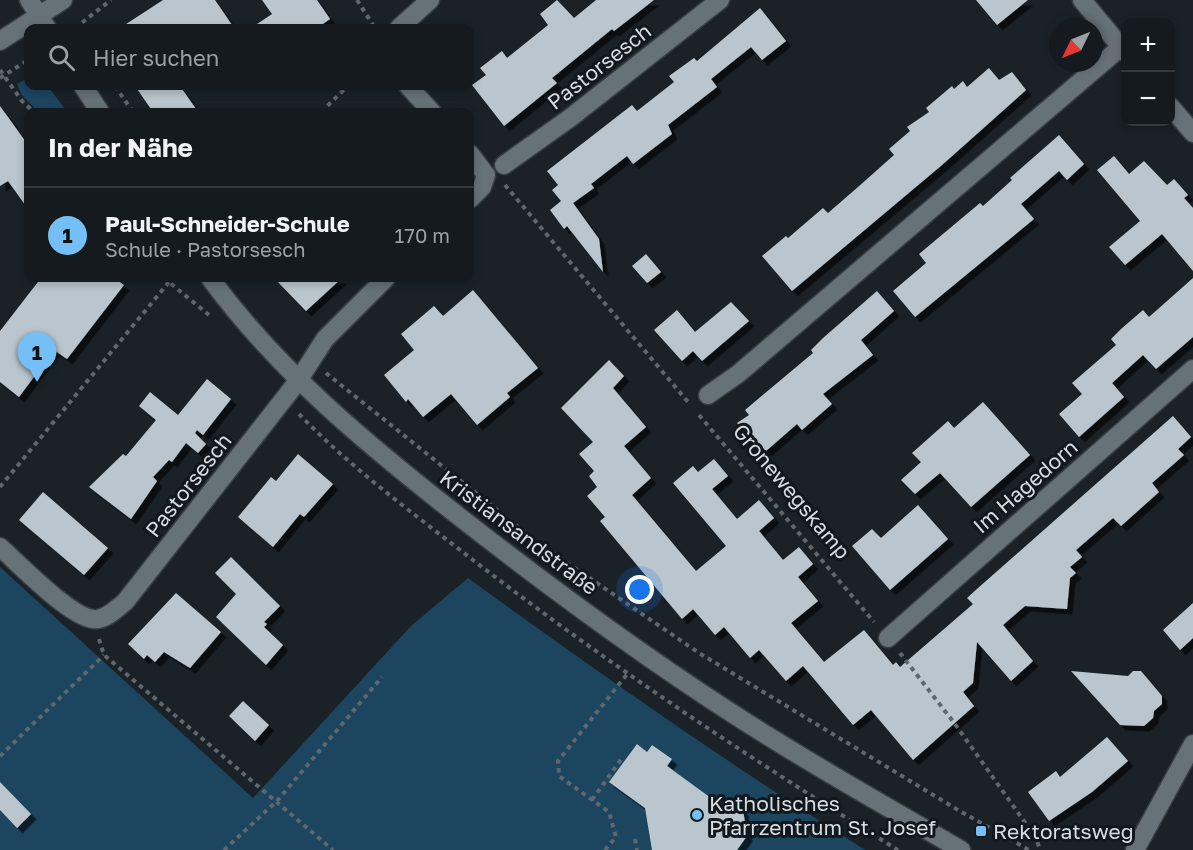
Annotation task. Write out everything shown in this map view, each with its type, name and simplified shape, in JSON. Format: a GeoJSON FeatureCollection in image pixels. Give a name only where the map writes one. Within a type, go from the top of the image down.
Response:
{"type":"FeatureCollection","features":[{"type":"Feature","properties":{"kind":"street"},"geometry":{"type":"LineString","coordinates":[[29,0],[43,22],[63,0]]}},
{"type":"Feature","properties":{"kind":"street"},"geometry":{"type":"LineString","coordinates":[[403,24],[430,0]]}},
{"type":"Feature","properties":{"kind":"street","name":"Pastorsesch"},"geometry":{"type":"LineString","coordinates":[[474,195],[495,171],[570,118],[720,0]]}},
{"type":"Feature","properties":{"kind":"street"},"geometry":{"type":"LineString","coordinates":[[1082,0],[1121,48]]}},
{"type":"Feature","properties":{"kind":"street"},"geometry":{"type":"LineString","coordinates":[[0,41],[24,30]]}},
{"type":"Feature","properties":{"kind":"street"},"geometry":{"type":"LineString","coordinates":[[708,395],[738,374],[1121,52]]}},
{"type":"Feature","properties":{"kind":"street"},"geometry":{"type":"LineString","coordinates":[[86,90],[97,108]]}},
{"type":"Feature","properties":{"kind":"street"},"geometry":{"type":"LineString","coordinates":[[412,90],[428,108]]}},
{"type":"Feature","properties":{"kind":"street"},"geometry":{"type":"LineString","coordinates":[[1175,112],[1193,133]]}},
{"type":"Feature","properties":{"kind":"street"},"geometry":{"type":"LineString","coordinates":[[474,157],[495,171]]}},
{"type":"Feature","properties":{"kind":"street","name":"Kristiansandstraße"},"geometry":{"type":"LineString","coordinates":[[213,282],[248,327],[298,381],[438,500],[592,615],[775,741],[961,850]]}},
{"type":"Feature","properties":{"kind":"street","name":"Pastorsesch"},"geometry":{"type":"LineString","coordinates":[[93,619],[107,616],[125,602],[298,381],[310,360],[343,318],[382,282]]}},
{"type":"Feature","properties":{"kind":"street","name":"Im Hagedorn"},"geometry":{"type":"LineString","coordinates":[[888,638],[1193,369]]}},
{"type":"Feature","properties":{"kind":"street"},"geometry":{"type":"LineString","coordinates":[[0,547],[70,609],[93,619]]}},
{"type":"Feature","properties":{"kind":"street"},"geometry":{"type":"LineString","coordinates":[[1135,850],[1193,744]]}},
{"type":"Feature","properties":{"kind":"path"},"geometry":{"type":"LineString","coordinates":[[81,24],[104,2],[111,0]]}},
{"type":"Feature","properties":{"kind":"path"},"geometry":{"type":"LineString","coordinates":[[357,0],[372,24]]}},
{"type":"Feature","properties":{"kind":"path"},"geometry":{"type":"LineString","coordinates":[[2,77],[24,63]]}},
{"type":"Feature","properties":{"kind":"path"},"geometry":{"type":"LineString","coordinates":[[0,70],[2,77],[30,108]]}},
{"type":"Feature","properties":{"kind":"path"},"geometry":{"type":"LineString","coordinates":[[118,90],[130,108]]}},
{"type":"Feature","properties":{"kind":"path"},"geometry":{"type":"LineString","coordinates":[[325,108],[344,90]]}},
{"type":"Feature","properties":{"kind":"path"},"geometry":{"type":"LineString","coordinates":[[495,171],[689,403]]}},
{"type":"Feature","properties":{"kind":"path"},"geometry":{"type":"LineString","coordinates":[[0,487],[169,282]]}},
{"type":"Feature","properties":{"kind":"path"},"geometry":{"type":"LineString","coordinates":[[310,360],[537,542],[699,653],[1029,850]]}},
{"type":"Feature","properties":{"kind":"path","name":"Gronewegskamp"},"geometry":{"type":"LineString","coordinates":[[697,412],[888,638],[955,724],[1036,838],[1040,850]]}},
{"type":"Feature","properties":{"kind":"path"},"geometry":{"type":"LineString","coordinates":[[93,619],[104,655],[333,850]]}},
{"type":"Feature","properties":{"kind":"path"},"geometry":{"type":"LineString","coordinates":[[0,756],[104,655]]}},
{"type":"Feature","properties":{"kind":"path"},"geometry":{"type":"LineString","coordinates":[[606,850],[616,837],[609,812],[559,776],[558,761],[628,673]]}},
{"type":"Feature","properties":{"kind":"path"},"geometry":{"type":"LineString","coordinates":[[224,850],[277,801],[382,677]]}},
{"type":"Feature","properties":{"kind":"path"},"geometry":{"type":"LineString","coordinates":[[592,800],[622,758]]}},
{"type":"Feature","properties":{"kind":"path"},"geometry":{"type":"LineString","coordinates":[[635,839],[637,850]]}},
{"type":"Feature","properties":{"kind":"shaded area"},"geometry":{"type":"Polygon","coordinates":[[[24,80],[24,90],[51,90],[64,108],[34,108],[22,95],[17,84],[24,80]]]}},
{"type":"Feature","properties":{"kind":"shaded area"},"geometry":{"type":"Polygon","coordinates":[[[0,567],[253,798],[411,626],[468,578],[664,717],[865,850],[0,850],[0,567]]]}},
{"type":"Feature","properties":{"kind":"building"},"geometry":{"type":"Polygon","coordinates":[[[163,0],[215,0],[231,24],[126,24],[163,0]]]}},
{"type":"Feature","properties":{"kind":"building"},"geometry":{"type":"Polygon","coordinates":[[[262,0],[317,0],[330,19],[323,24],[257,24],[272,14],[262,0]]]}},
{"type":"Feature","properties":{"kind":"building"},"geometry":{"type":"Polygon","coordinates":[[[557,0],[574,18],[596,0],[654,0],[614,31],[612,29],[552,78],[557,83],[504,126],[474,88],[474,84],[486,75],[480,68],[502,51],[507,58],[548,25],[540,14],[557,0]]]}},
{"type":"Feature","properties":{"kind":"building"},"geometry":{"type":"Polygon","coordinates":[[[976,0],[1028,0],[997,25],[976,0]]]}},
{"type":"Feature","properties":{"kind":"building"},"geometry":{"type":"Polygon","coordinates":[[[760,8],[786,41],[762,60],[751,47],[711,79],[717,87],[668,125],[672,134],[633,164],[627,156],[591,184],[594,188],[573,203],[599,239],[603,272],[567,226],[564,229],[550,210],[561,201],[552,190],[558,185],[547,171],[632,105],[637,111],[674,82],[669,76],[694,58],[697,61],[760,8]]]}},
{"type":"Feature","properties":{"kind":"building"},"geometry":{"type":"Polygon","coordinates":[[[989,68],[999,80],[1012,72],[1026,90],[942,165],[792,291],[762,256],[786,236],[788,238],[823,208],[828,213],[894,155],[889,149],[910,131],[907,127],[929,112],[926,108],[952,86],[954,89],[963,81],[967,87],[989,68]]]}},
{"type":"Feature","properties":{"kind":"building"},"geometry":{"type":"Polygon","coordinates":[[[138,90],[183,90],[195,108],[150,108],[138,90]]]}},
{"type":"Feature","properties":{"kind":"building"},"geometry":{"type":"Polygon","coordinates":[[[0,106],[24,139],[24,203],[8,181],[0,186],[0,106]]]}},
{"type":"Feature","properties":{"kind":"building"},"geometry":{"type":"Polygon","coordinates":[[[1059,135],[1084,164],[1067,180],[1059,171],[1021,204],[1034,219],[915,317],[893,291],[926,263],[919,254],[980,203],[983,206],[1012,180],[1010,178],[1059,135]]]}},
{"type":"Feature","properties":{"kind":"building"},"geometry":{"type":"Polygon","coordinates":[[[1114,156],[1129,174],[1144,161],[1167,185],[1174,179],[1188,195],[1184,198],[1193,208],[1193,271],[1162,234],[1125,265],[1109,247],[1140,221],[1097,170],[1114,156]]]}},
{"type":"Feature","properties":{"kind":"building"},"geometry":{"type":"Polygon","coordinates":[[[646,254],[661,272],[647,283],[632,266],[646,254]]]}},
{"type":"Feature","properties":{"kind":"building"},"geometry":{"type":"Polygon","coordinates":[[[1193,278],[1193,337],[1156,369],[1143,355],[1112,383],[1124,397],[1079,437],[1059,414],[1082,394],[1072,383],[1116,345],[1111,339],[1121,329],[1143,310],[1149,317],[1193,278]]]}},
{"type":"Feature","properties":{"kind":"building"},"geometry":{"type":"Polygon","coordinates":[[[38,282],[120,282],[124,285],[67,359],[54,350],[19,397],[0,382],[0,331],[38,282]]]}},
{"type":"Feature","properties":{"kind":"building"},"geometry":{"type":"Polygon","coordinates":[[[278,282],[338,282],[306,311],[278,282]]]}},
{"type":"Feature","properties":{"kind":"building"},"geometry":{"type":"Polygon","coordinates":[[[473,290],[538,368],[507,393],[510,397],[477,425],[451,394],[423,417],[408,399],[406,402],[384,375],[414,350],[401,334],[434,306],[443,316],[473,290]]]}},
{"type":"Feature","properties":{"kind":"building"},"geometry":{"type":"Polygon","coordinates":[[[877,291],[894,311],[861,340],[873,355],[823,394],[832,404],[802,430],[797,424],[766,451],[737,423],[749,415],[745,410],[813,353],[811,350],[823,338],[877,291]]]}},
{"type":"Feature","properties":{"kind":"building"},"geometry":{"type":"Polygon","coordinates":[[[731,302],[749,321],[702,361],[693,351],[682,361],[654,330],[677,310],[695,332],[731,302]]]}},
{"type":"Feature","properties":{"kind":"building"},"geometry":{"type":"Polygon","coordinates":[[[609,360],[624,376],[613,388],[646,427],[624,446],[651,478],[632,495],[696,571],[726,546],[673,483],[693,466],[698,472],[714,459],[728,476],[712,489],[737,519],[759,500],[774,518],[759,531],[783,560],[799,547],[813,564],[798,577],[818,601],[791,623],[824,662],[864,630],[893,665],[896,662],[900,667],[973,604],[967,598],[1173,416],[1191,437],[1178,449],[1184,455],[1152,483],[1159,492],[1121,526],[1113,518],[1076,550],[1082,557],[1070,567],[1076,573],[1070,578],[1067,609],[1025,606],[1003,625],[1033,661],[1011,681],[977,642],[973,683],[963,692],[974,706],[913,760],[871,710],[853,725],[803,666],[786,681],[759,650],[750,658],[724,627],[715,635],[693,609],[682,619],[600,521],[605,517],[587,496],[597,487],[589,476],[594,471],[579,454],[593,442],[561,408],[609,360]]]}},
{"type":"Feature","properties":{"kind":"building"},"geometry":{"type":"Polygon","coordinates":[[[207,379],[231,399],[203,435],[197,430],[195,433],[206,444],[198,453],[186,443],[172,462],[169,460],[153,477],[157,481],[131,519],[89,487],[123,454],[126,456],[156,420],[139,406],[150,392],[178,415],[207,379]]]}},
{"type":"Feature","properties":{"kind":"building"},"geometry":{"type":"Polygon","coordinates":[[[983,402],[1030,455],[971,507],[940,473],[915,494],[901,480],[921,462],[912,453],[948,421],[954,428],[983,402]]]}},
{"type":"Feature","properties":{"kind":"building"},"geometry":{"type":"Polygon","coordinates":[[[298,454],[333,484],[304,517],[300,514],[273,547],[238,517],[271,477],[276,481],[298,454]]]}},
{"type":"Feature","properties":{"kind":"building"},"geometry":{"type":"Polygon","coordinates":[[[43,492],[108,548],[84,575],[19,520],[43,492]]]}},
{"type":"Feature","properties":{"kind":"building"},"geometry":{"type":"Polygon","coordinates":[[[918,505],[948,539],[890,590],[852,546],[872,529],[881,538],[918,505]]]}},
{"type":"Feature","properties":{"kind":"building"},"geometry":{"type":"Polygon","coordinates":[[[231,557],[280,606],[264,622],[267,624],[264,627],[283,645],[266,665],[216,617],[236,594],[215,573],[231,557]]]}},
{"type":"Feature","properties":{"kind":"building"},"geometry":{"type":"Polygon","coordinates":[[[176,593],[221,632],[190,668],[164,652],[155,662],[147,655],[144,659],[128,644],[176,593]]]}},
{"type":"Feature","properties":{"kind":"building"},"geometry":{"type":"Polygon","coordinates":[[[1193,603],[1193,638],[1180,650],[1163,630],[1193,603]]]}},
{"type":"Feature","properties":{"kind":"building"},"geometry":{"type":"Polygon","coordinates":[[[1071,671],[1128,676],[1133,671],[1141,671],[1162,696],[1162,704],[1154,711],[1153,718],[1144,726],[1120,725],[1071,671]]]}},
{"type":"Feature","properties":{"kind":"building"},"geometry":{"type":"Polygon","coordinates":[[[243,701],[269,725],[255,741],[229,716],[243,701]]]}},
{"type":"Feature","properties":{"kind":"building"},"geometry":{"type":"Polygon","coordinates":[[[1107,737],[1128,761],[1092,792],[1049,821],[1028,792],[1056,771],[1060,777],[1107,737]]]}},
{"type":"Feature","properties":{"kind":"building","name":"Katholisches Pfarrzentrum St. Josef"},"geometry":{"type":"Polygon","coordinates":[[[637,744],[647,752],[652,745],[672,759],[667,766],[722,806],[727,799],[743,810],[747,836],[737,850],[652,850],[645,808],[609,782],[637,744]]]}},
{"type":"Feature","properties":{"kind":"building"},"geometry":{"type":"Polygon","coordinates":[[[0,782],[31,814],[17,828],[0,810],[0,782]]]}},
{"type":"Feature","properties":{"kind":"place","name":"Paul-Schneider-Schule"},"geometry":{"type":"Point","coordinates":[37,382]}},
{"type":"Feature","properties":{"kind":"place","name":"Katholisches Pfarrzentrum St. Josef"},"geometry":{"type":"Point","coordinates":[697,815]}},
{"type":"Feature","properties":{"kind":"place","name":"Rektoratsweg"},"geometry":{"type":"Point","coordinates":[981,831]}}]}
